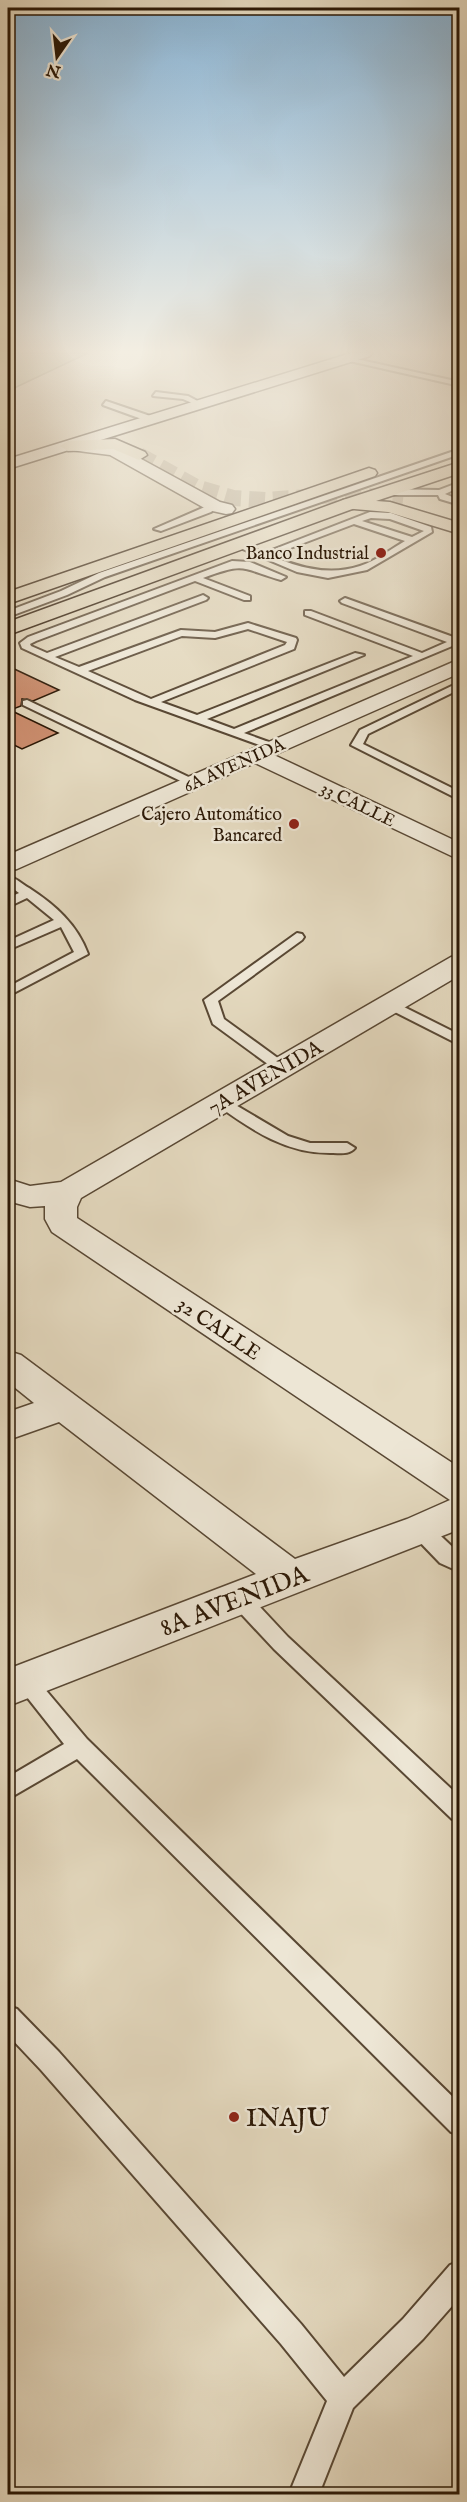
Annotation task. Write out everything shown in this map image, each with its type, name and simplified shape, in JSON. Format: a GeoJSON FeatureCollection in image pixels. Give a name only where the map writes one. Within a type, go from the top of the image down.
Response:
{"type":"FeatureCollection","features":[{"type":"Feature","properties":{"kind":"main road"},"geometry":{"type":"LineString","coordinates":[[8,598],[227,504],[359,470]]}},
{"type":"Feature","properties":{"kind":"main road"},"geometry":{"type":"LineString","coordinates":[[352,512],[384,492],[451,470]]}},
{"type":"Feature","properties":{"kind":"main road"},"geometry":{"type":"LineString","coordinates":[[403,500],[459,516]]}},
{"type":"Feature","properties":{"kind":"main road"},"geometry":{"type":"LineString","coordinates":[[8,629],[237,545],[352,512],[390,507],[459,529]]}},
{"type":"Feature","properties":{"kind":"street"},"geometry":{"type":"LineString","coordinates":[[147,470],[195,496],[211,497],[227,504]]}},
{"type":"Feature","properties":{"kind":"street","name":"6A AVENIDA"},"geometry":{"type":"LineString","coordinates":[[8,864],[459,664]]}},
{"type":"Feature","properties":{"kind":"street","name":"33 CALLE"},"geometry":{"type":"LineString","coordinates":[[264,751],[459,853]]}},
{"type":"Feature","properties":{"kind":"street","name":"7A AVENIDA"},"geometry":{"type":"LineString","coordinates":[[69,1191],[459,963]]}},
{"type":"Feature","properties":{"kind":"street"},"geometry":{"type":"LineString","coordinates":[[8,1189],[16,1195],[28,1197],[69,1191]]}},
{"type":"Feature","properties":{"kind":"street","name":"32 CALLE"},"geometry":{"type":"LineString","coordinates":[[69,1191],[60,1206],[59,1215],[63,1224],[459,1488]]}},
{"type":"Feature","properties":{"kind":"street"},"geometry":{"type":"LineString","coordinates":[[8,1364],[290,1578]]}},
{"type":"Feature","properties":{"kind":"street"},"geometry":{"type":"LineString","coordinates":[[8,1426],[65,1406]]}},
{"type":"Feature","properties":{"kind":"street","name":"8A AVENIDA"},"geometry":{"type":"LineString","coordinates":[[17,1684],[290,1578],[421,1530],[459,1512]]}},
{"type":"Feature","properties":{"kind":"lane"},"geometry":{"type":"LineString","coordinates":[[64,593],[113,571],[405,470]]}},
{"type":"Feature","properties":{"kind":"lane"},"geometry":{"type":"LineString","coordinates":[[8,614],[423,470]]}},
{"type":"Feature","properties":{"kind":"lane"},"geometry":{"type":"LineString","coordinates":[[384,492],[440,493],[459,484]]}},
{"type":"Feature","properties":{"kind":"lane"},"geometry":{"type":"LineString","coordinates":[[440,493],[443,497],[459,503]]}},
{"type":"Feature","properties":{"kind":"lane"},"geometry":{"type":"LineString","coordinates":[[158,529],[227,504]]}},
{"type":"Feature","properties":{"kind":"lane"},"geometry":{"type":"LineString","coordinates":[[352,512],[414,541]]}},
{"type":"Feature","properties":{"kind":"lane"},"geometry":{"type":"LineString","coordinates":[[237,545],[300,570],[328,574],[364,568],[414,541],[428,532],[428,529],[391,516],[352,512],[277,550]]}},
{"type":"Feature","properties":{"kind":"lane"},"geometry":{"type":"LineString","coordinates":[[264,751],[236,732],[195,720],[78,671],[27,648],[25,643],[232,564],[248,564],[281,577]]}},
{"type":"Feature","properties":{"kind":"lane"},"geometry":{"type":"LineString","coordinates":[[195,578],[247,598]]}},
{"type":"Feature","properties":{"kind":"lane"},"geometry":{"type":"LineString","coordinates":[[46,657],[203,598]]}},
{"type":"Feature","properties":{"kind":"lane"},"geometry":{"type":"LineString","coordinates":[[236,732],[452,644],[452,640],[345,601]]}},
{"type":"Feature","properties":{"kind":"lane"},"geometry":{"type":"LineString","coordinates":[[308,614],[422,656]]}},
{"type":"Feature","properties":{"kind":"lane"},"geometry":{"type":"LineString","coordinates":[[78,671],[181,633],[215,635],[248,626],[292,640],[290,647],[153,702]]}},
{"type":"Feature","properties":{"kind":"lane"},"geometry":{"type":"LineString","coordinates":[[195,720],[359,655]]}},
{"type":"Feature","properties":{"kind":"lane"},"geometry":{"type":"LineString","coordinates":[[306,676],[341,688]]}},
{"type":"Feature","properties":{"kind":"lane"},"geometry":{"type":"LineString","coordinates":[[459,685],[364,732],[357,745],[459,797]]}},
{"type":"Feature","properties":{"kind":"lane"},"geometry":{"type":"LineString","coordinates":[[27,703],[193,783]]}},
{"type":"Feature","properties":{"kind":"lane"},"geometry":{"type":"LineString","coordinates":[[8,880],[63,921],[77,939],[81,954],[8,992]]}},
{"type":"Feature","properties":{"kind":"lane"},"geometry":{"type":"LineString","coordinates":[[8,903],[28,893]]}},
{"type":"Feature","properties":{"kind":"lane"},"geometry":{"type":"LineString","coordinates":[[8,946],[63,921]]}},
{"type":"Feature","properties":{"kind":"lane"},"geometry":{"type":"LineString","coordinates":[[281,1067],[218,1021],[211,1000],[297,937]]}},
{"type":"Feature","properties":{"kind":"lane"},"geometry":{"type":"LineString","coordinates":[[390,1004],[459,1041]]}},
{"type":"Feature","properties":{"kind":"lane"},"geometry":{"type":"LineString","coordinates":[[222,1102],[245,1119],[288,1142],[305,1147],[347,1148]]}},
{"type":"Feature","properties":{"kind":"lane"},"geometry":{"type":"LineString","coordinates":[[421,1530],[447,1557],[459,1564]]}},
{"type":"Feature","properties":{"kind":"lane"},"geometry":{"type":"LineString","coordinates":[[239,1598],[280,1643],[459,1812]]}},
{"type":"Feature","properties":{"kind":"lane"},"geometry":{"type":"LineString","coordinates":[[17,1684],[459,2123]]}},
{"type":"Feature","properties":{"kind":"lane"},"geometry":{"type":"LineString","coordinates":[[8,1789],[79,1746]]}},
{"type":"Feature","properties":{"kind":"lane"},"geometry":{"type":"LineString","coordinates":[[8,2018],[58,2070],[291,2334],[343,2398]]}},
{"type":"Feature","properties":{"kind":"lane"},"geometry":{"type":"LineString","coordinates":[[304,2494],[343,2398],[413,2329],[459,2275]]}},
{"type":"Feature","properties":{"kind":"building"},"geometry":{"type":"Polygon","coordinates":[[[8,666],[59,690],[33,701],[22,699],[21,706],[10,710],[58,733],[22,749],[8,742],[8,666]]]}},
{"type":"Feature","properties":{"kind":"tunnel"},"geometry":{"type":"LineString","coordinates":[[165,470],[196,487],[233,498],[265,500],[351,494],[403,500]]}},
{"type":"Feature","properties":{"kind":"place","name":"Banco Industrial"},"geometry":{"type":"Point","coordinates":[381,553]}},
{"type":"Feature","properties":{"kind":"place","name":"Cajero Automático Bancared"},"geometry":{"type":"Point","coordinates":[294,824]}},
{"type":"Feature","properties":{"kind":"place","name":"INAJU"},"geometry":{"type":"Point","coordinates":[234,2117]}}]}
